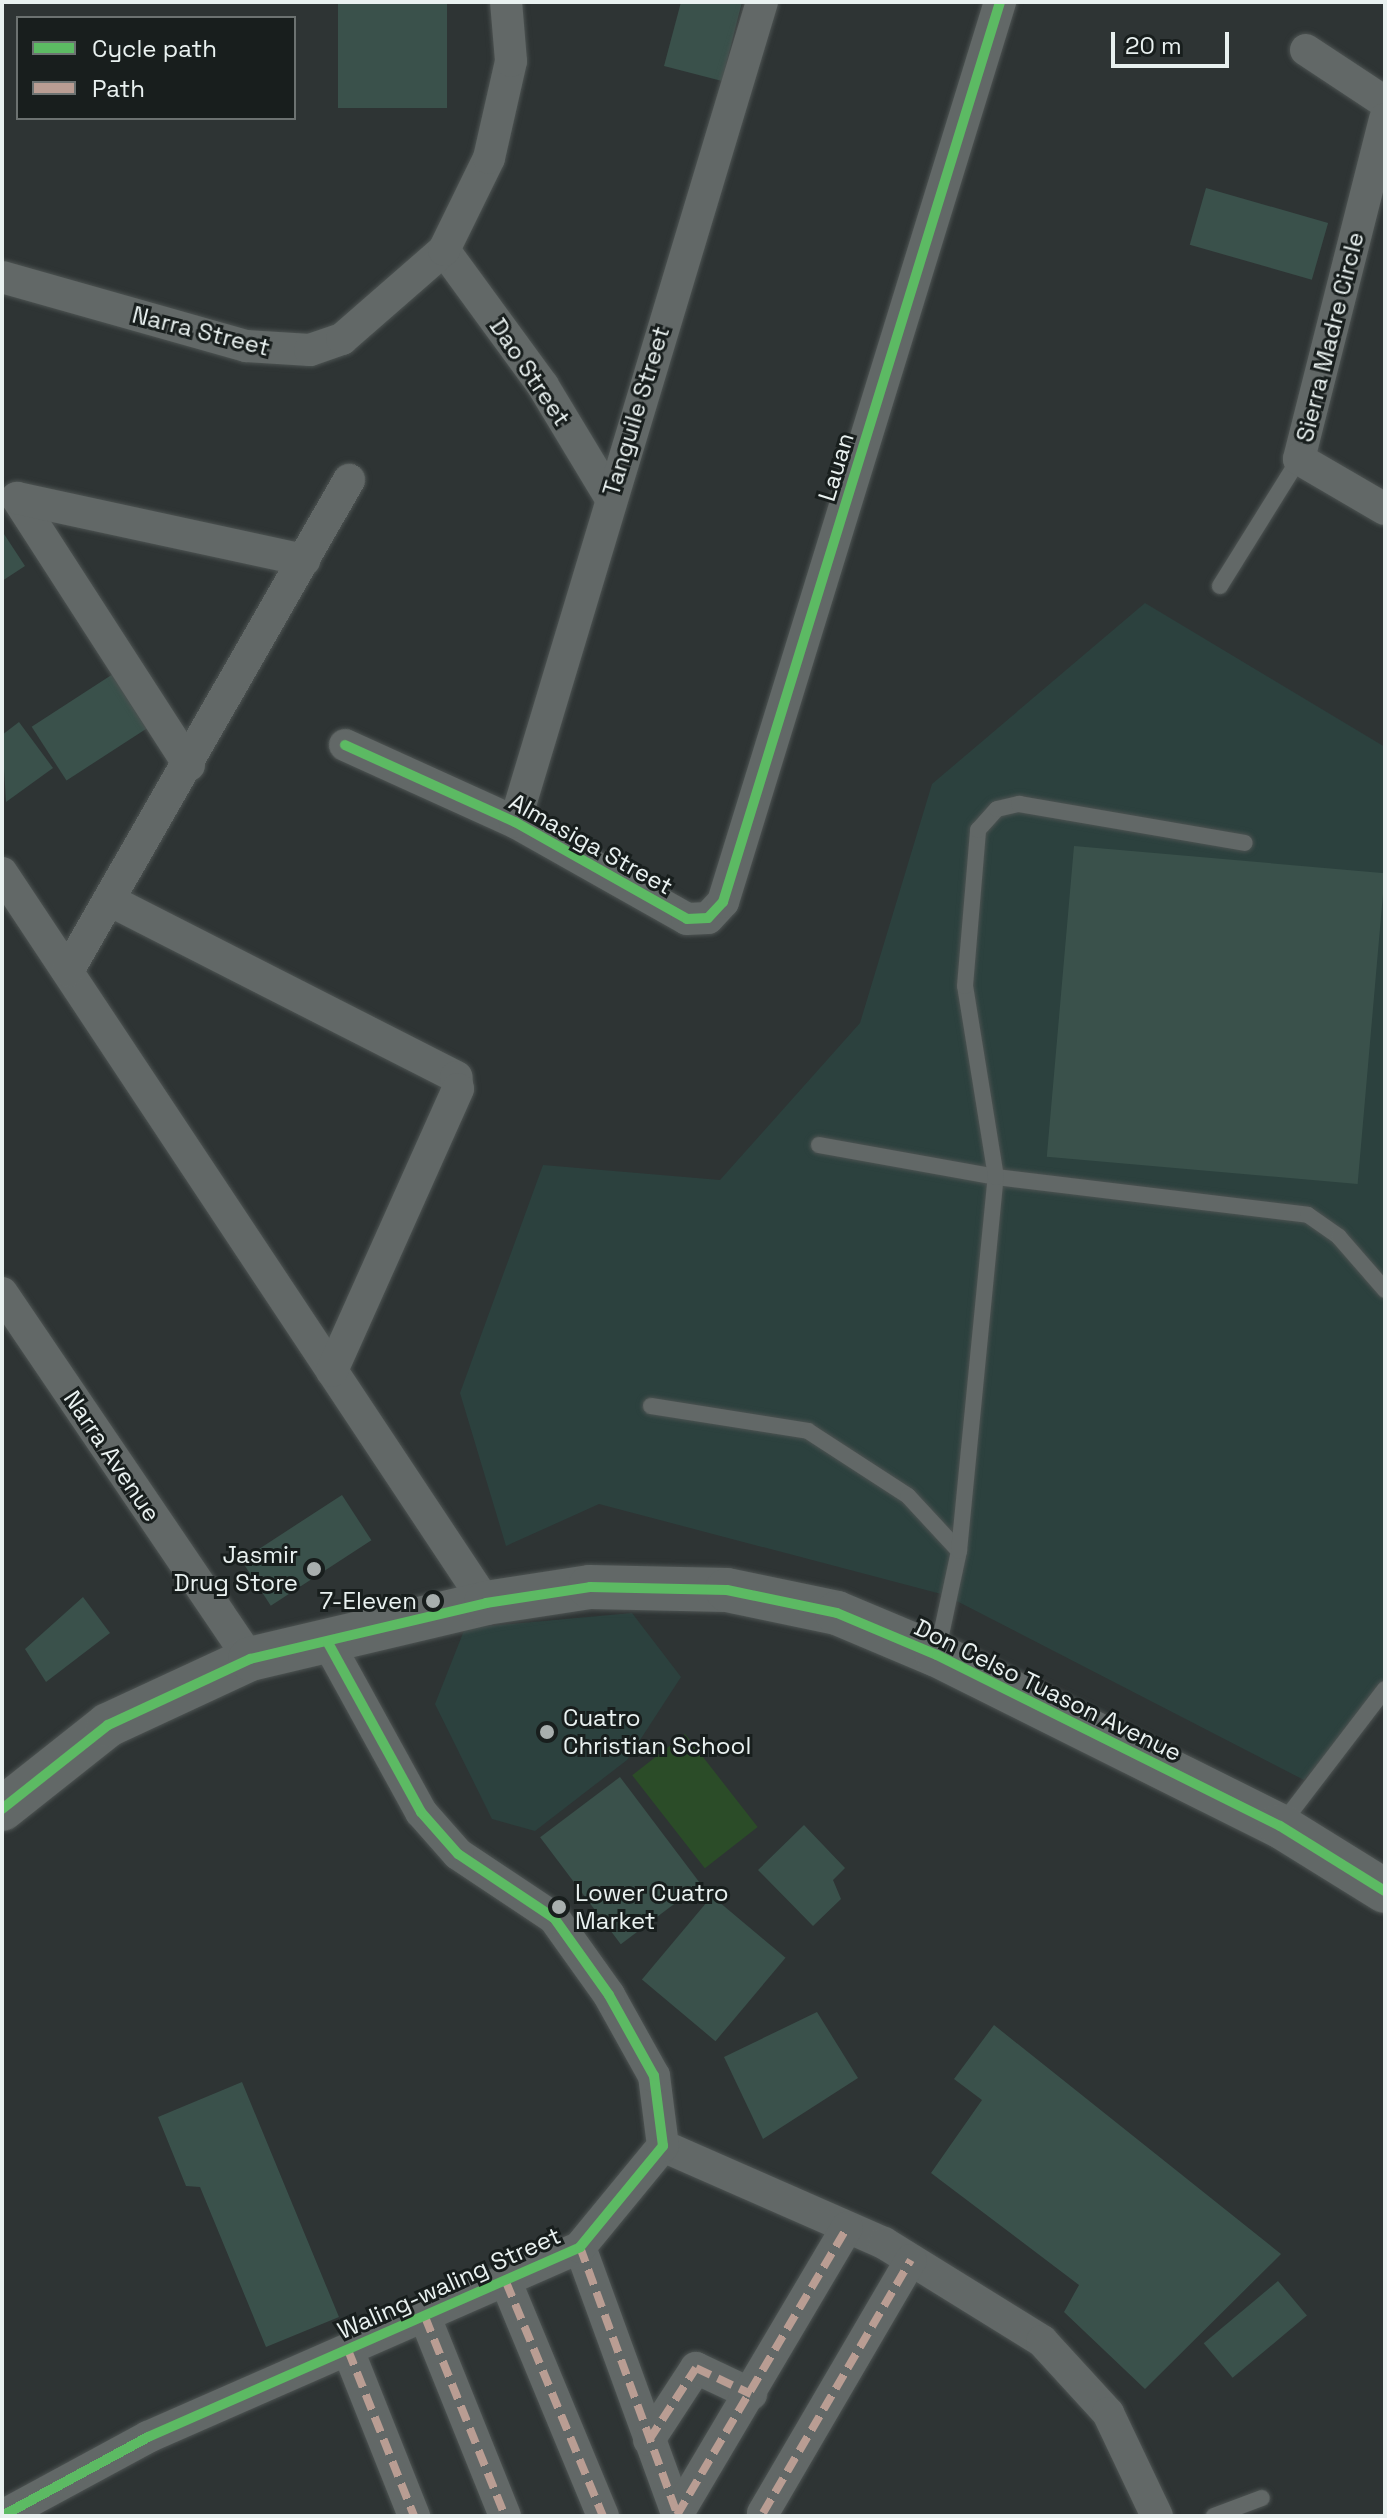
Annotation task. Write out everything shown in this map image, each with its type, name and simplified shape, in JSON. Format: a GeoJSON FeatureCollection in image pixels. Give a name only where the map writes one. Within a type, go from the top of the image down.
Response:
{"type":"FeatureCollection","features":[{"type":"Feature","properties":{"kind":"street","name":"Narra Street"},"geometry":{"type":"LineString","coordinates":[[2,277],[283,352],[342,339],[444,250],[489,158],[511,61],[506,2]]}},
{"type":"Feature","properties":{"kind":"street","name":"Tanguile Street"},"geometry":{"type":"LineString","coordinates":[[515,822],[610,497],[762,2]]}},
{"type":"Feature","properties":{"kind":"street","name":"Lauan"},"geometry":{"type":"LineString","coordinates":[[687,919],[708,918],[723,902],[1000,2]]}},
{"type":"Feature","properties":{"kind":"street"},"geometry":{"type":"LineString","coordinates":[[1306,50],[1385,102]]}},
{"type":"Feature","properties":{"kind":"street","name":"Sierra Madre Circle"},"geometry":{"type":"LineString","coordinates":[[1385,119],[1299,459],[1385,509]]}},
{"type":"Feature","properties":{"kind":"street","name":"Dao Street"},"geometry":{"type":"LineString","coordinates":[[444,250],[543,386],[610,497]]}},
{"type":"Feature","properties":{"kind":"street"},"geometry":{"type":"LineString","coordinates":[[68,971],[189,765],[349,480]]}},
{"type":"Feature","properties":{"kind":"street"},"geometry":{"type":"LineString","coordinates":[[10,498],[304,560]]}},
{"type":"Feature","properties":{"kind":"street"},"geometry":{"type":"LineString","coordinates":[[10,498],[189,765]]}},
{"type":"Feature","properties":{"kind":"street","name":"Almasiga Street"},"geometry":{"type":"LineString","coordinates":[[345,745],[515,822],[687,919]]}},
{"type":"Feature","properties":{"kind":"street"},"geometry":{"type":"LineString","coordinates":[[2,873],[486,1603]]}},
{"type":"Feature","properties":{"kind":"street"},"geometry":{"type":"LineString","coordinates":[[109,900],[456,1077],[458,1089],[332,1371]]}},
{"type":"Feature","properties":{"kind":"street","name":"Narra Avenue"},"geometry":{"type":"LineString","coordinates":[[2,1293],[250,1659]]}},
{"type":"Feature","properties":{"kind":"street","name":"Don Celso Tuason Avenue"},"geometry":{"type":"LineString","coordinates":[[2,1809],[108,1725],[250,1659],[328,1643],[486,1603],[590,1587],[727,1590],[837,1613],[937,1655],[1280,1826],[1385,1891]]}},
{"type":"Feature","properties":{"kind":"street"},"geometry":{"type":"LineString","coordinates":[[328,1643],[421,1812],[458,1854],[554,1918],[609,1995],[654,2076],[663,2146],[847,2227],[911,2260],[1042,2341],[1108,2413],[1157,2516]]}},
{"type":"Feature","properties":{"kind":"street","name":"Waling-waling Street"},"geometry":{"type":"LineString","coordinates":[[2,2516],[70,2474],[580,2247],[663,2146]]}},
{"type":"Feature","properties":{"kind":"street"},"geometry":{"type":"LineString","coordinates":[[677,2515],[847,2227]]}},
{"type":"Feature","properties":{"kind":"street"},"geometry":{"type":"LineString","coordinates":[[580,2247],[677,2515]]}},
{"type":"Feature","properties":{"kind":"street"},"geometry":{"type":"LineString","coordinates":[[763,2513],[911,2260]]}},
{"type":"Feature","properties":{"kind":"street"},"geometry":{"type":"LineString","coordinates":[[506,2282],[603,2516]]}},
{"type":"Feature","properties":{"kind":"street"},"geometry":{"type":"LineString","coordinates":[[425,2317],[505,2516]]}},
{"type":"Feature","properties":{"kind":"street"},"geometry":{"type":"LineString","coordinates":[[348,2350],[414,2516]]}},
{"type":"Feature","properties":{"kind":"street"},"geometry":{"type":"LineString","coordinates":[[649,2440],[696,2368],[751,2394]]}},
{"type":"Feature","properties":{"kind":"lane"},"geometry":{"type":"LineString","coordinates":[[1220,586],[1299,459]]}},
{"type":"Feature","properties":{"kind":"lane"},"geometry":{"type":"LineString","coordinates":[[937,1655],[959,1551],[996,1177],[965,986],[978,830],[997,809],[1019,804],[1245,843]]}},
{"type":"Feature","properties":{"kind":"lane"},"geometry":{"type":"LineString","coordinates":[[819,1145],[996,1177],[1308,1215],[1339,1237],[1385,1290]]}},
{"type":"Feature","properties":{"kind":"lane"},"geometry":{"type":"LineString","coordinates":[[651,1406],[808,1431],[908,1496],[959,1551]]}},
{"type":"Feature","properties":{"kind":"lane"},"geometry":{"type":"LineString","coordinates":[[1280,1826],[1385,1689]]}},
{"type":"Feature","properties":{"kind":"lane"},"geometry":{"type":"LineString","coordinates":[[1214,2516],[1262,2498]]}},
{"type":"Feature","properties":{"kind":"shaded area"},"geometry":{"type":"Polygon","coordinates":[[[1145,603],[1385,747],[1385,1686],[1304,1780],[945,1595],[599,1504],[506,1546],[460,1393],[543,1165],[720,1180],[860,1023],[932,784],[1145,603]]]}},
{"type":"Feature","properties":{"kind":"shaded area","name":"Cuatro Christian School"},"geometry":{"type":"Polygon","coordinates":[[[632,1613],[681,1677],[627,1760],[535,1831],[492,1819],[435,1704],[465,1628],[632,1613]]]}},
{"type":"Feature","properties":{"kind":"green space"},"geometry":{"type":"Polygon","coordinates":[[[685,1734],[758,1827],[705,1868],[632,1775],[685,1734]]]}},
{"type":"Feature","properties":{"kind":"building"},"geometry":{"type":"Polygon","coordinates":[[[338,2],[447,2],[447,108],[338,108],[338,2]]]}},
{"type":"Feature","properties":{"kind":"building"},"geometry":{"type":"Polygon","coordinates":[[[681,2],[742,2],[722,81],[664,66],[681,2]]]}},
{"type":"Feature","properties":{"kind":"building"},"geometry":{"type":"Polygon","coordinates":[[[1206,188],[1328,223],[1312,280],[1190,245],[1206,188]]]}},
{"type":"Feature","properties":{"kind":"building"},"geometry":{"type":"Polygon","coordinates":[[[2,531],[25,566],[2,581],[2,531]]]}},
{"type":"Feature","properties":{"kind":"building"},"geometry":{"type":"Polygon","coordinates":[[[113,674],[148,728],[67,781],[32,727],[113,674]]]}},
{"type":"Feature","properties":{"kind":"building"},"geometry":{"type":"Polygon","coordinates":[[[19,722],[53,768],[6,802],[2,735],[19,722]]]}},
{"type":"Feature","properties":{"kind":"building"},"geometry":{"type":"Polygon","coordinates":[[[1074,846],[1385,873],[1358,1184],[1047,1157],[1074,846]]]}},
{"type":"Feature","properties":{"kind":"building"},"geometry":{"type":"Polygon","coordinates":[[[342,1495],[371,1540],[271,1606],[241,1560],[342,1495]]]}},
{"type":"Feature","properties":{"kind":"building"},"geometry":{"type":"Polygon","coordinates":[[[83,1597],[110,1633],[46,1682],[25,1649],[83,1597]]]}},
{"type":"Feature","properties":{"kind":"building"},"geometry":{"type":"Polygon","coordinates":[[[620,1777],[701,1884],[621,1944],[540,1837],[620,1777]]]}},
{"type":"Feature","properties":{"kind":"building"},"geometry":{"type":"Polygon","coordinates":[[[804,1825],[845,1868],[833,1880],[841,1899],[813,1926],[758,1870],[804,1825]]]}},
{"type":"Feature","properties":{"kind":"building"},"geometry":{"type":"Polygon","coordinates":[[[712,1896],[786,1958],[715,2041],[642,1979],[712,1896]]]}},
{"type":"Feature","properties":{"kind":"building"},"geometry":{"type":"Polygon","coordinates":[[[817,2012],[858,2078],[763,2139],[724,2057],[817,2012]]]}},
{"type":"Feature","properties":{"kind":"building"},"geometry":{"type":"Polygon","coordinates":[[[994,2025],[1281,2254],[1145,2389],[1064,2312],[1079,2285],[931,2173],[982,2100],[954,2079],[994,2025]]]}},
{"type":"Feature","properties":{"kind":"building"},"geometry":{"type":"Polygon","coordinates":[[[242,2082],[339,2317],[266,2347],[200,2187],[186,2186],[158,2117],[242,2082]]]}},
{"type":"Feature","properties":{"kind":"building"},"geometry":{"type":"Polygon","coordinates":[[[1278,2281],[1307,2315],[1233,2378],[1204,2343],[1278,2281]]]}},
{"type":"Feature","properties":{"kind":"marked path"},"geometry":{"type":"LineString","coordinates":[[677,2515],[847,2227]]}},
{"type":"Feature","properties":{"kind":"marked path"},"geometry":{"type":"LineString","coordinates":[[580,2247],[678,2516]]}},
{"type":"Feature","properties":{"kind":"marked path"},"geometry":{"type":"LineString","coordinates":[[763,2513],[911,2260]]}},
{"type":"Feature","properties":{"kind":"marked path"},"geometry":{"type":"LineString","coordinates":[[506,2282],[603,2516]]}},
{"type":"Feature","properties":{"kind":"marked path"},"geometry":{"type":"LineString","coordinates":[[425,2317],[505,2516]]}},
{"type":"Feature","properties":{"kind":"marked path"},"geometry":{"type":"LineString","coordinates":[[348,2350],[414,2516]]}},
{"type":"Feature","properties":{"kind":"marked path"},"geometry":{"type":"LineString","coordinates":[[649,2440],[696,2368],[751,2394]]}},
{"type":"Feature","properties":{"kind":"cycle path"},"geometry":{"type":"LineString","coordinates":[[345,745],[515,822],[687,919],[708,918],[723,902],[1000,2]]}},
{"type":"Feature","properties":{"kind":"cycle path"},"geometry":{"type":"LineString","coordinates":[[2,1809],[108,1725],[250,1659],[486,1603],[590,1587],[727,1590],[837,1613],[937,1655],[1280,1826],[1385,1891]]}},
{"type":"Feature","properties":{"kind":"cycle path"},"geometry":{"type":"LineString","coordinates":[[2,2516],[148,2437],[580,2247],[663,2146],[654,2076],[609,1995],[554,1918],[458,1854],[421,1812],[328,1643]]}},
{"type":"Feature","properties":{"kind":"place","name":"Jasmir Drug Store"},"geometry":{"type":"Point","coordinates":[314,1569]}},
{"type":"Feature","properties":{"kind":"place","name":"7-Eleven"},"geometry":{"type":"Point","coordinates":[433,1601]}},
{"type":"Feature","properties":{"kind":"place","name":"Cuatro Christian School"},"geometry":{"type":"Point","coordinates":[547,1732]}},
{"type":"Feature","properties":{"kind":"place","name":"Lower Cuatro Market"},"geometry":{"type":"Point","coordinates":[559,1907]}}]}
